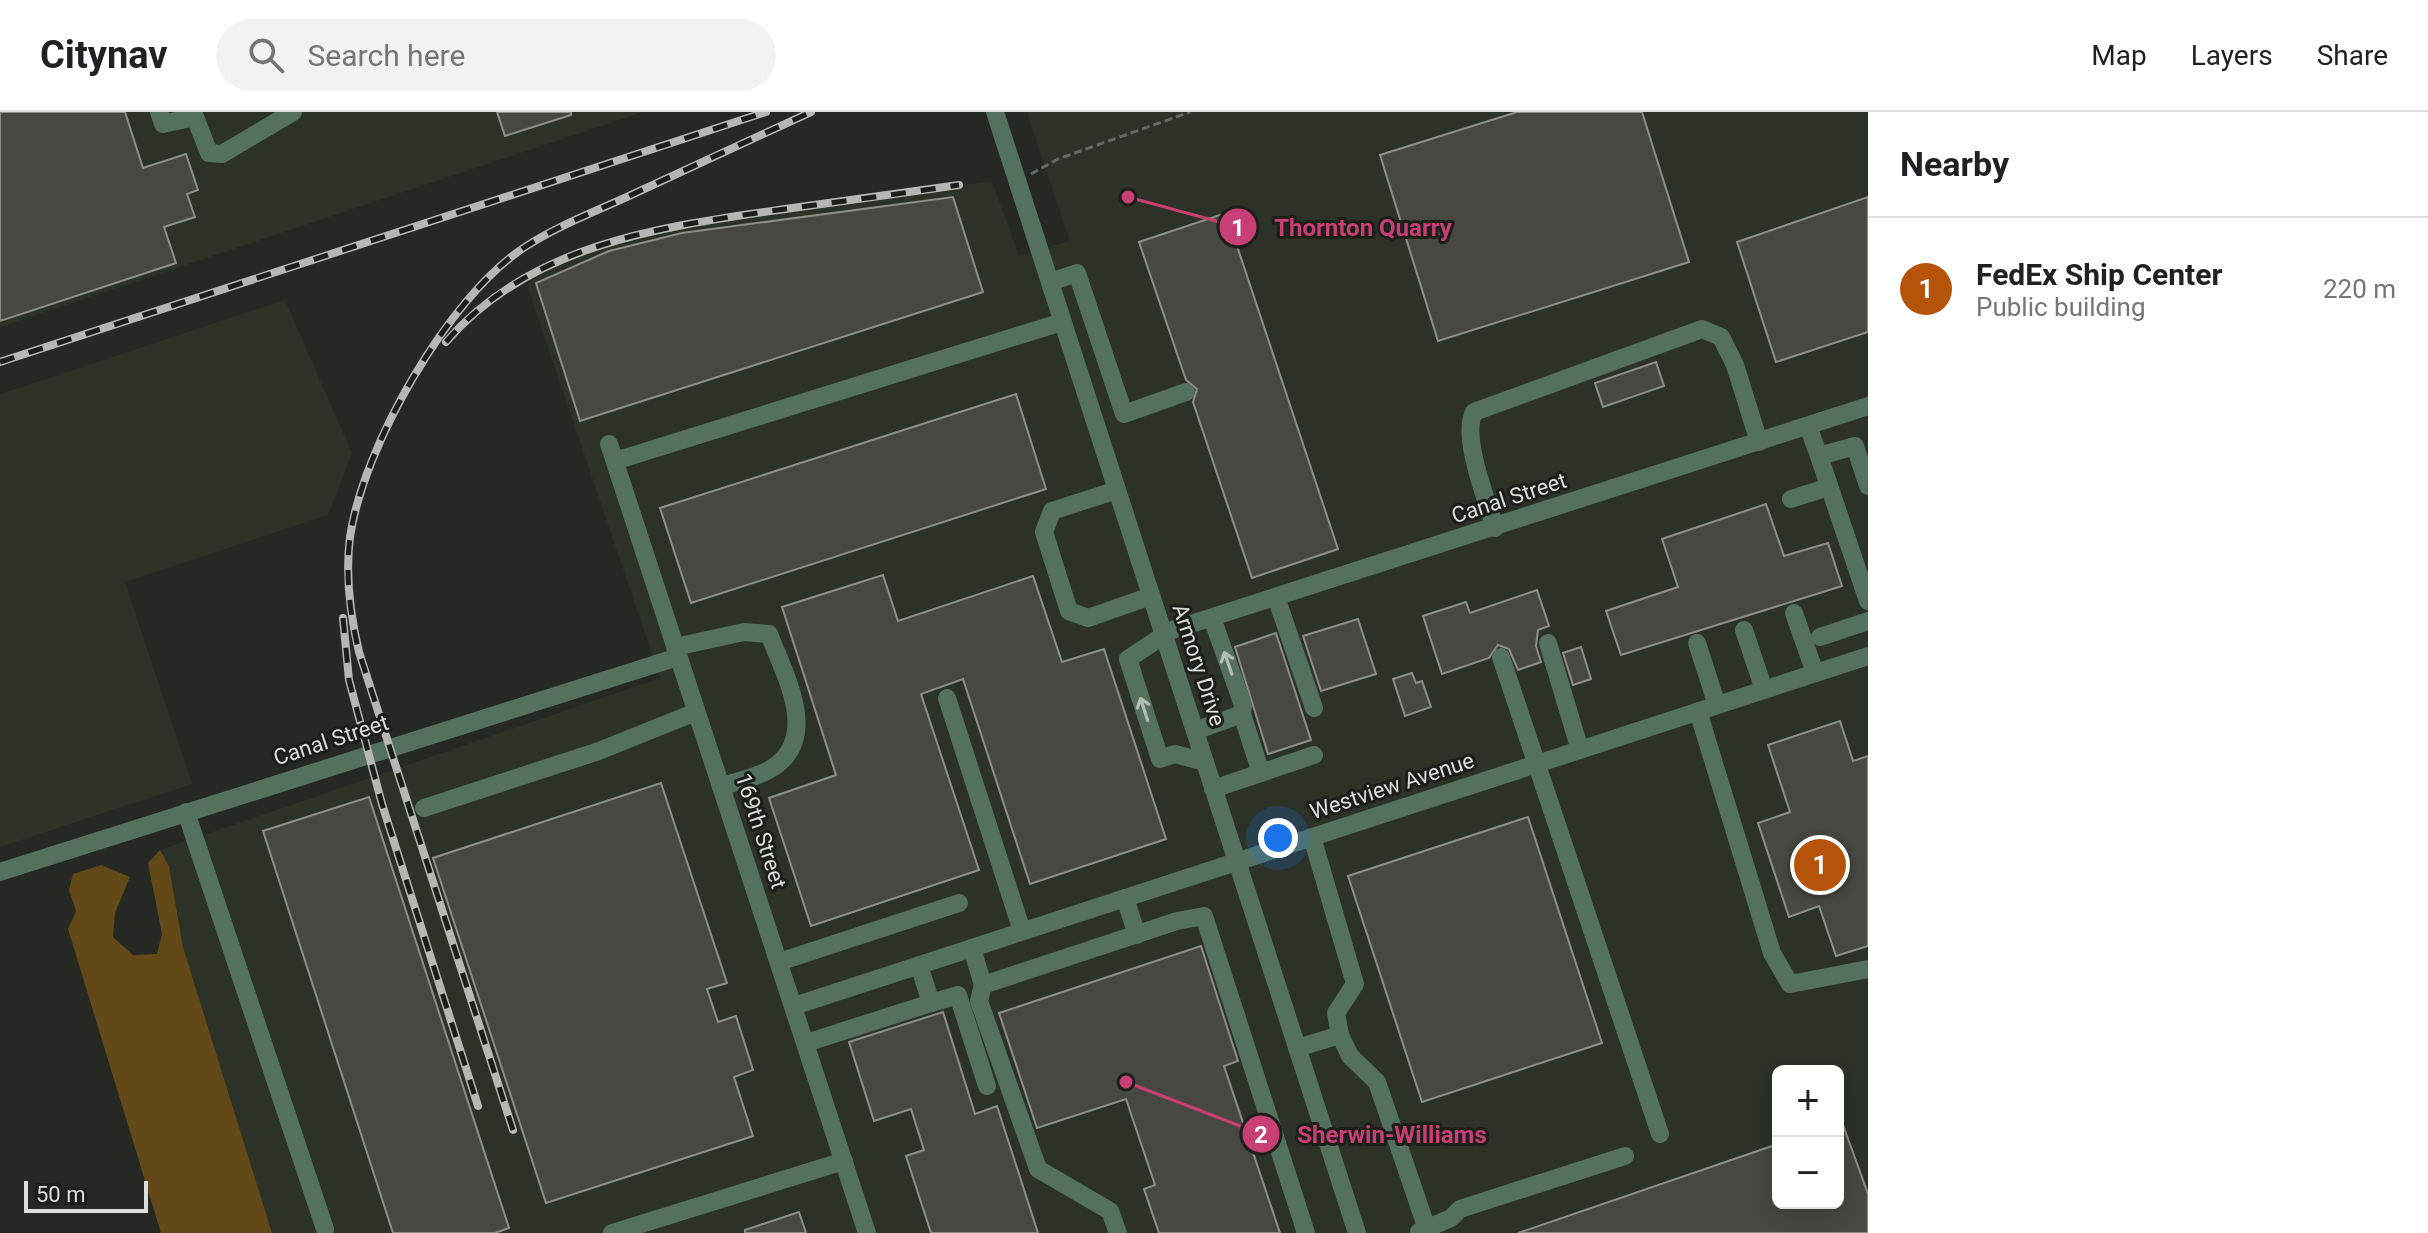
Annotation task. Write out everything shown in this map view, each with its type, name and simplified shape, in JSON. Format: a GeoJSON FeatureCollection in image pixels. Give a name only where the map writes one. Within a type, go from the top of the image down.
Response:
{"type":"FeatureCollection","features":[{"type":"Feature","properties":{"kind":"street"},"geometry":{"type":"LineString","coordinates":[[159,112],[163,124],[195,117],[209,153],[222,154],[293,112]]}},
{"type":"Feature","properties":{"kind":"street","name":"Armory Drive"},"geometry":{"type":"LineString","coordinates":[[995,112],[1356,1233]]}},
{"type":"Feature","properties":{"kind":"street"},"geometry":{"type":"LineString","coordinates":[[1050,282],[1077,273],[1124,414],[1186,392]]}},
{"type":"Feature","properties":{"kind":"street","name":"169th Street"},"geometry":{"type":"LineString","coordinates":[[867,1233],[612,452],[1062,322]]}},
{"type":"Feature","properties":{"kind":"street"},"geometry":{"type":"LineString","coordinates":[[1495,528],[1473,450],[1470,423],[1474,412],[1702,329],[1721,337],[1735,365],[1759,442]]}},
{"type":"Feature","properties":{"kind":"street"},"geometry":{"type":"LineString","coordinates":[[1093,415],[1120,406]]}},
{"type":"Feature","properties":{"kind":"street","name":"Canal Street"},"geometry":{"type":"LineString","coordinates":[[1205,762],[1175,754],[1160,759],[1128,659],[1163,634],[1868,406]]}},
{"type":"Feature","properties":{"kind":"street"},"geometry":{"type":"LineString","coordinates":[[1808,426],[1868,601]]}},
{"type":"Feature","properties":{"kind":"street"},"geometry":{"type":"LineString","coordinates":[[1819,456],[1855,446],[1868,486]]}},
{"type":"Feature","properties":{"kind":"street"},"geometry":{"type":"LineString","coordinates":[[1791,499],[1829,487]]}},
{"type":"Feature","properties":{"kind":"street"},"geometry":{"type":"LineString","coordinates":[[1117,490],[1052,511],[1048,521],[1044,532],[1069,611],[1088,618],[1151,596]]}},
{"type":"Feature","properties":{"kind":"street"},"geometry":{"type":"LineString","coordinates":[[1276,597],[1314,708]]}},
{"type":"Feature","properties":{"kind":"street"},"geometry":{"type":"LineString","coordinates":[[1794,613],[1815,673]]}},
{"type":"Feature","properties":{"kind":"street"},"geometry":{"type":"LineString","coordinates":[[1212,618],[1243,705],[1242,714],[1261,773]]}},
{"type":"Feature","properties":{"kind":"street"},"geometry":{"type":"LineString","coordinates":[[1820,637],[1868,621]]}},
{"type":"Feature","properties":{"kind":"street"},"geometry":{"type":"LineString","coordinates":[[1744,630],[1764,690]]}},
{"type":"Feature","properties":{"kind":"street","name":"Canal Street"},"geometry":{"type":"LineString","coordinates":[[0,872],[677,652],[744,632],[769,634],[793,699],[798,731],[789,751],[770,770],[721,787]]}},
{"type":"Feature","properties":{"kind":"street"},"geometry":{"type":"LineString","coordinates":[[1548,643],[1580,750]]}},
{"type":"Feature","properties":{"kind":"street"},"geometry":{"type":"LineString","coordinates":[[1697,643],[1717,705]]}},
{"type":"Feature","properties":{"kind":"street"},"geometry":{"type":"LineString","coordinates":[[1501,657],[1660,1134]]}},
{"type":"Feature","properties":{"kind":"street","name":"Westview Avenue"},"geometry":{"type":"LineString","coordinates":[[794,1006],[1815,673],[1867,660]]}},
{"type":"Feature","properties":{"kind":"street"},"geometry":{"type":"LineString","coordinates":[[947,698],[1022,931]]}},
{"type":"Feature","properties":{"kind":"street"},"geometry":{"type":"LineString","coordinates":[[1698,711],[1772,953],[1790,984],[1868,969]]}},
{"type":"Feature","properties":{"kind":"street"},"geometry":{"type":"LineString","coordinates":[[424,808],[599,751],[696,712]]}},
{"type":"Feature","properties":{"kind":"street"},"geometry":{"type":"LineString","coordinates":[[1195,731],[1242,714]]}},
{"type":"Feature","properties":{"kind":"street"},"geometry":{"type":"LineString","coordinates":[[1213,789],[1314,755]]}},
{"type":"Feature","properties":{"kind":"street"},"geometry":{"type":"LineString","coordinates":[[186,812],[325,1229]]}},
{"type":"Feature","properties":{"kind":"street"},"geometry":{"type":"LineString","coordinates":[[1312,837],[1355,984],[1336,1013],[1340,1035],[1350,1056],[1377,1082],[1422,1231],[1451,1218],[1460,1209],[1625,1156]]}},
{"type":"Feature","properties":{"kind":"street"},"geometry":{"type":"LineString","coordinates":[[1125,898],[1137,935]]}},
{"type":"Feature","properties":{"kind":"street"},"geometry":{"type":"LineString","coordinates":[[779,962],[959,903]]}},
{"type":"Feature","properties":{"kind":"street"},"geometry":{"type":"LineString","coordinates":[[983,985],[1204,916],[1306,1233]]}},
{"type":"Feature","properties":{"kind":"street"},"geometry":{"type":"LineString","coordinates":[[972,948],[983,985],[979,1001],[1038,1169],[1110,1211],[1118,1233]]}},
{"type":"Feature","properties":{"kind":"street"},"geometry":{"type":"LineString","coordinates":[[919,965],[931,1003]]}},
{"type":"Feature","properties":{"kind":"street"},"geometry":{"type":"LineString","coordinates":[[806,1043],[958,995],[987,1086]]}},
{"type":"Feature","properties":{"kind":"street"},"geometry":{"type":"LineString","coordinates":[[1297,1048],[1340,1035]]}},
{"type":"Feature","properties":{"kind":"street"},"geometry":{"type":"LineString","coordinates":[[612,1233],[844,1161]]}},
{"type":"Feature","properties":{"kind":"path"},"geometry":{"type":"LineString","coordinates":[[1017,182],[1058,159],[1190,112]]}},
{"type":"Feature","properties":{"kind":"shaded area"},"geometry":{"type":"Polygon","coordinates":[[[0,112],[643,112],[0,327],[0,112]]]}},
{"type":"Feature","properties":{"kind":"shaded area"},"geometry":{"type":"Polygon","coordinates":[[[1027,112],[1868,112],[1868,1233],[272,1233],[183,947],[169,866],[160,850],[660,678],[527,285],[546,266],[580,251],[648,231],[992,181],[1019,256],[1070,241],[1027,112]]]}},
{"type":"Feature","properties":{"kind":"shaded area"},"geometry":{"type":"Polygon","coordinates":[[[285,300],[352,453],[328,515],[125,582],[192,784],[0,847],[0,394],[285,300]]]}},
{"type":"Feature","properties":{"kind":"shaded area"},"geometry":{"type":"Polygon","coordinates":[[[160,850],[169,866],[183,947],[272,1233],[161,1233],[68,929],[76,911],[69,890],[73,874],[101,865],[130,877],[115,913],[113,937],[133,955],[157,954],[162,934],[148,863],[160,850]]]}},
{"type":"Feature","properties":{"kind":"building"},"geometry":{"type":"Polygon","coordinates":[[[0,112],[125,112],[143,168],[186,154],[198,190],[187,194],[195,217],[164,227],[176,263],[0,321],[0,112]]]}},
{"type":"Feature","properties":{"kind":"building"},"geometry":{"type":"Polygon","coordinates":[[[497,112],[571,112],[571,115],[505,136],[497,112]]]}},
{"type":"Feature","properties":{"kind":"building"},"geometry":{"type":"Polygon","coordinates":[[[1517,112],[1642,112],[1689,262],[1438,341],[1380,155],[1517,112]]]}},
{"type":"Feature","properties":{"kind":"building"},"geometry":{"type":"Polygon","coordinates":[[[953,197],[983,292],[580,421],[536,283],[609,251],[682,233],[953,197]]]}},
{"type":"Feature","properties":{"kind":"building"},"geometry":{"type":"Polygon","coordinates":[[[1868,197],[1868,332],[1776,362],[1737,242],[1868,197]]]}},
{"type":"Feature","properties":{"kind":"building"},"geometry":{"type":"Polygon","coordinates":[[[1226,213],[1338,549],[1252,578],[1193,402],[1197,389],[1186,380],[1139,242],[1226,213]]]}},
{"type":"Feature","properties":{"kind":"building"},"geometry":{"type":"Polygon","coordinates":[[[1656,362],[1664,386],[1603,407],[1595,383],[1656,362]]]}},
{"type":"Feature","properties":{"kind":"building"},"geometry":{"type":"Polygon","coordinates":[[[1016,394],[1046,489],[691,603],[660,508],[1016,394]]]}},
{"type":"Feature","properties":{"kind":"building"},"geometry":{"type":"Polygon","coordinates":[[[1766,504],[1784,556],[1828,543],[1842,586],[1621,655],[1606,611],[1678,587],[1662,539],[1766,504]]]}},
{"type":"Feature","properties":{"kind":"building"},"geometry":{"type":"Polygon","coordinates":[[[883,575],[898,621],[1033,576],[1062,662],[1104,649],[1166,839],[1030,884],[963,679],[921,694],[979,870],[811,926],[769,798],[836,775],[782,607],[883,575]]]}},
{"type":"Feature","properties":{"kind":"building"},"geometry":{"type":"Polygon","coordinates":[[[1537,590],[1549,626],[1538,630],[1536,646],[1541,662],[1518,670],[1509,649],[1498,645],[1489,658],[1442,674],[1423,616],[1466,602],[1470,613],[1537,590]]]}},
{"type":"Feature","properties":{"kind":"building"},"geometry":{"type":"Polygon","coordinates":[[[1358,619],[1376,674],[1321,691],[1303,636],[1358,619]]]}},
{"type":"Feature","properties":{"kind":"building"},"geometry":{"type":"Polygon","coordinates":[[[1276,633],[1311,740],[1268,754],[1235,647],[1276,633]]]}},
{"type":"Feature","properties":{"kind":"building"},"geometry":{"type":"Polygon","coordinates":[[[1581,647],[1591,679],[1573,685],[1563,653],[1581,647]]]}},
{"type":"Feature","properties":{"kind":"building"},"geometry":{"type":"Polygon","coordinates":[[[1412,673],[1416,683],[1422,681],[1431,707],[1405,716],[1393,679],[1412,673]]]}},
{"type":"Feature","properties":{"kind":"building"},"geometry":{"type":"Polygon","coordinates":[[[1840,721],[1853,761],[1868,756],[1868,946],[1836,956],[1819,906],[1789,917],[1758,823],[1790,812],[1768,745],[1840,721]]]}},
{"type":"Feature","properties":{"kind":"building"},"geometry":{"type":"Polygon","coordinates":[[[661,783],[727,983],[707,989],[718,1022],[736,1016],[753,1070],[734,1077],[753,1136],[546,1203],[433,858],[661,783]]]}},
{"type":"Feature","properties":{"kind":"building"},"geometry":{"type":"Polygon","coordinates":[[[369,797],[509,1228],[495,1233],[393,1233],[263,831],[369,797]]]}},
{"type":"Feature","properties":{"kind":"building"},"geometry":{"type":"Polygon","coordinates":[[[1528,817],[1602,1043],[1422,1102],[1348,876],[1528,817]]]}},
{"type":"Feature","properties":{"kind":"building"},"geometry":{"type":"Polygon","coordinates":[[[1201,946],[1238,1061],[1224,1066],[1280,1233],[1159,1233],[1144,1189],[1155,1185],[1126,1099],[1037,1128],[999,1013],[1201,946]]]}},
{"type":"Feature","properties":{"kind":"building"},"geometry":{"type":"Polygon","coordinates":[[[943,1012],[975,1114],[997,1106],[1038,1233],[931,1233],[906,1156],[924,1150],[911,1109],[874,1121],[849,1042],[943,1012]]]}},
{"type":"Feature","properties":{"kind":"building"},"geometry":{"type":"Polygon","coordinates":[[[1844,1128],[1868,1194],[1868,1233],[1518,1233],[1772,1146],[1772,1209],[1844,1209],[1844,1128]]]}},
{"type":"Feature","properties":{"kind":"building"},"geometry":{"type":"Polygon","coordinates":[[[799,1212],[806,1233],[745,1233],[745,1230],[799,1212]]]}},
{"type":"Feature","properties":{"kind":"railway"},"geometry":{"type":"LineString","coordinates":[[0,362],[766,112]]}},
{"type":"Feature","properties":{"kind":"railway"},"geometry":{"type":"LineString","coordinates":[[513,1130],[359,652],[348,581],[350,537],[358,501],[372,461],[414,377],[439,337],[496,270],[537,239],[811,112]]}},
{"type":"Feature","properties":{"kind":"railway"},"geometry":{"type":"LineString","coordinates":[[446,342],[479,309],[516,283],[556,262],[598,246],[688,224],[959,185]]}},
{"type":"Feature","properties":{"kind":"railway"},"geometry":{"type":"LineString","coordinates":[[343,618],[349,680],[382,804],[478,1106]]}},
{"type":"Feature","properties":{"kind":"place","name":"Thornton Quarry"},"geometry":{"type":"Point","coordinates":[1128,197]}},
{"type":"Feature","properties":{"kind":"place","name":"FedEx Ship Center"},"geometry":{"type":"Point","coordinates":[1820,865]}},
{"type":"Feature","properties":{"kind":"place","name":"Sherwin-Williams"},"geometry":{"type":"Point","coordinates":[1126,1082]}}]}
